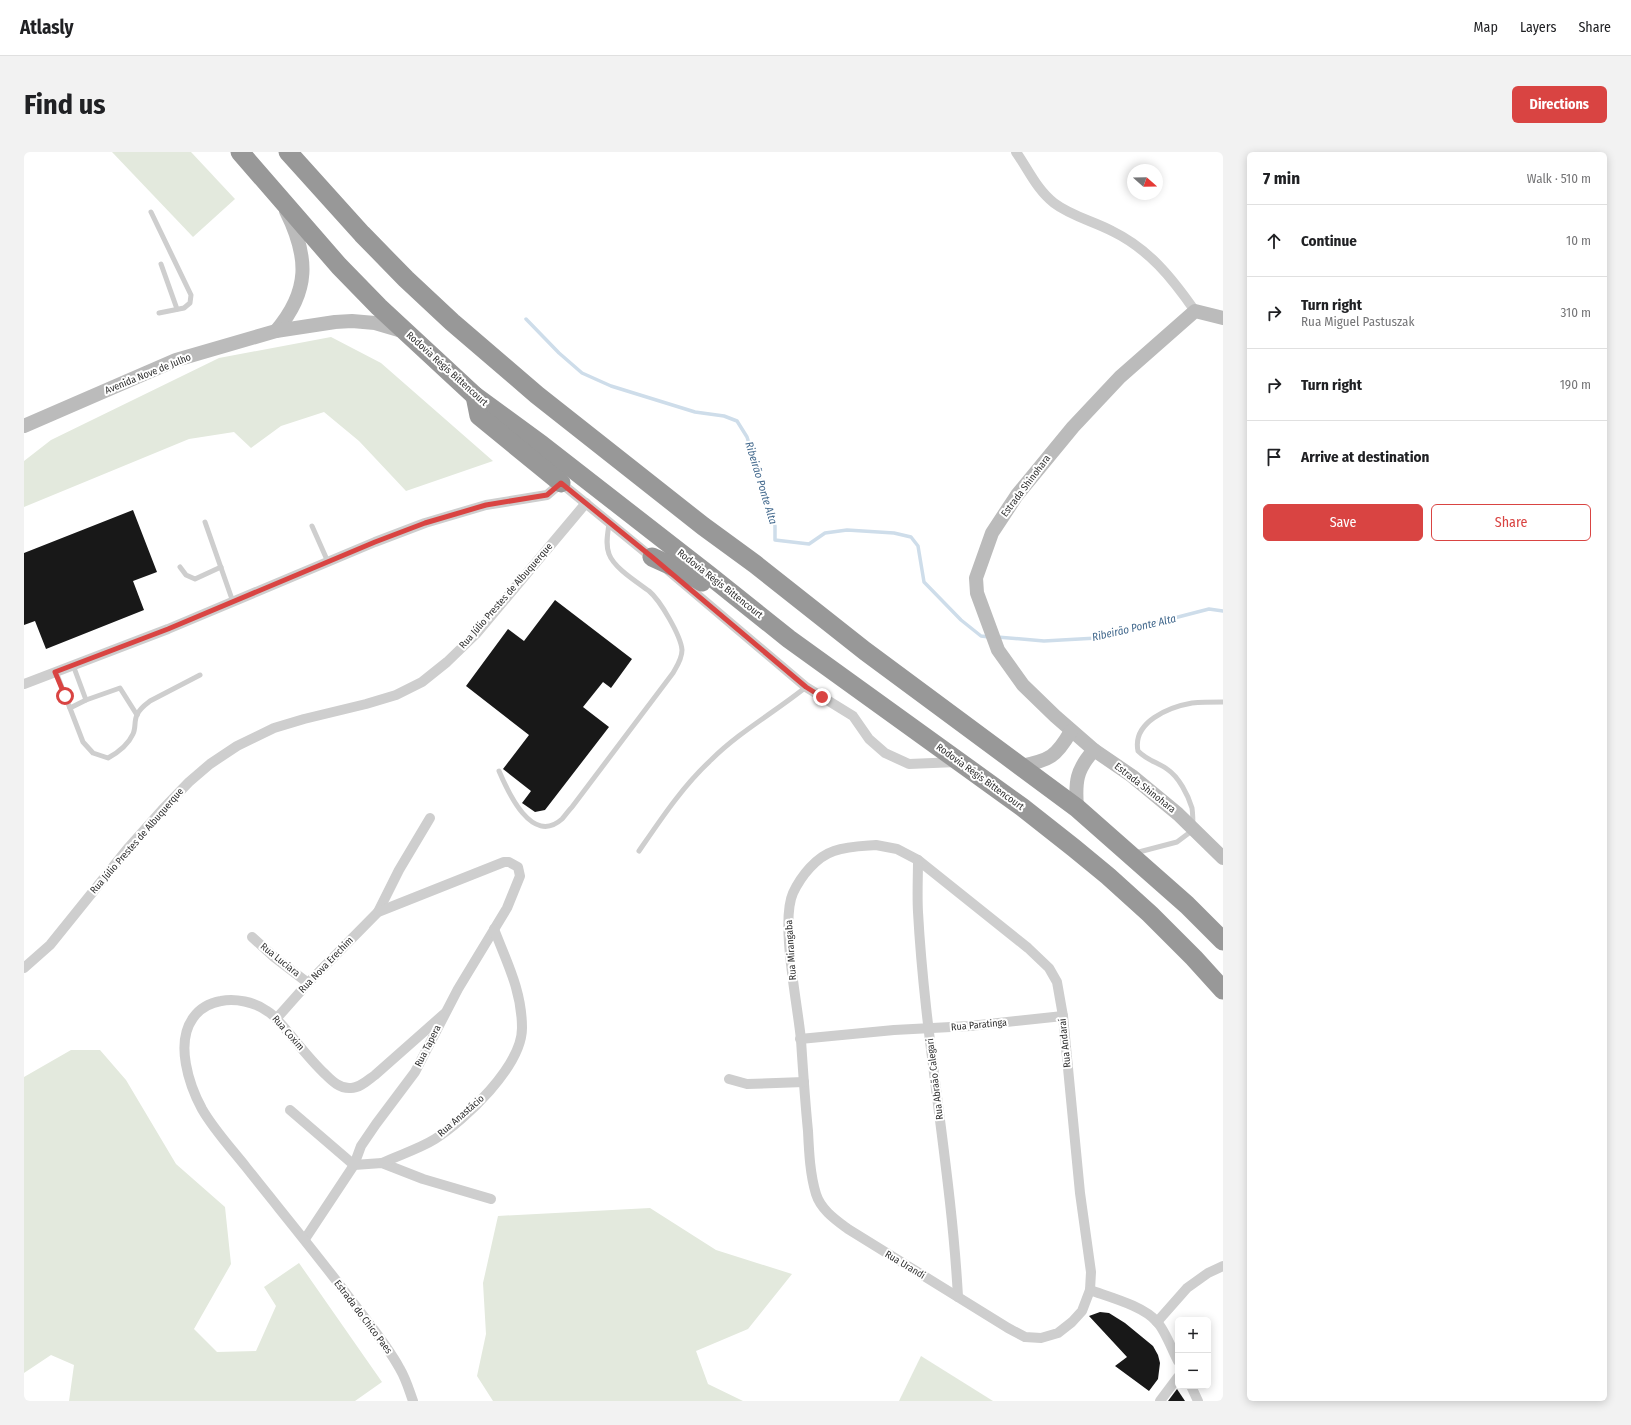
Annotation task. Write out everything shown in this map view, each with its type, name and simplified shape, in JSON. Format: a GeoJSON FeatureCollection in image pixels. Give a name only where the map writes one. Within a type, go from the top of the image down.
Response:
{"type":"FeatureCollection","features":[{"type":"Feature","properties":{"kind":"highway","name":"Rodovia Régis Bittencourt"},"geometry":{"type":"LineString","coordinates":[[240,152],[340,266],[405,332],[475,396],[710,575],[789,640],[1022,807],[1108,876],[1167,931],[1223,990]]}},
{"type":"Feature","properties":{"kind":"highway"},"geometry":{"type":"LineString","coordinates":[[288,152],[362,234],[406,279],[452,322],[537,395],[865,651],[1077,808],[1187,905],[1223,941]]}},
{"type":"Feature","properties":{"kind":"highway"},"geometry":{"type":"LineString","coordinates":[[475,396],[479,416],[561,483]]}},
{"type":"Feature","properties":{"kind":"highway"},"geometry":{"type":"LineString","coordinates":[[652,557],[685,572],[708,585],[789,640]]}},
{"type":"Feature","properties":{"kind":"street"},"geometry":{"type":"LineString","coordinates":[[1016,152],[1032,178],[1054,203],[1129,240],[1146,252],[1165,272],[1195,311],[1223,318]]}},
{"type":"Feature","properties":{"kind":"street"},"geometry":{"type":"LineString","coordinates":[[276,331],[289,315],[296,300],[301,281],[303,261],[298,240],[281,200]]}},
{"type":"Feature","properties":{"kind":"street","name":"Estrada Shinohara"},"geometry":{"type":"LineString","coordinates":[[1195,311],[1120,377],[1073,427],[1017,495],[992,533],[976,578],[977,593],[992,635],[1005,660],[1023,684],[1071,731],[1094,750],[1132,776],[1178,814],[1223,858]]}},
{"type":"Feature","properties":{"kind":"street","name":"Avenida Nove de Julho"},"geometry":{"type":"LineString","coordinates":[[24,426],[176,360],[276,331],[352,321],[375,323],[405,332]]}},
{"type":"Feature","properties":{"kind":"street"},"geometry":{"type":"LineString","coordinates":[[24,684],[168,629],[375,542],[425,523],[486,505],[547,495],[561,483],[610,522],[806,687],[853,716],[869,739],[885,753],[908,764],[960,762]]}},
{"type":"Feature","properties":{"kind":"street","name":"Rua Júlio Prestes de Albuquerque"},"geometry":{"type":"LineString","coordinates":[[24,968],[50,945],[129,847],[162,810],[189,782],[210,764],[236,746],[274,728],[396,695],[422,682],[447,662],[476,634],[586,503]]}},
{"type":"Feature","properties":{"kind":"street"},"geometry":{"type":"LineString","coordinates":[[1021,766],[1040,762],[1055,754],[1062,747],[1071,731]]}},
{"type":"Feature","properties":{"kind":"street"},"geometry":{"type":"LineString","coordinates":[[1077,808],[1075,787],[1078,773],[1085,760],[1094,750]]}},
{"type":"Feature","properties":{"kind":"street","name":"Rua Nova Erechim"},"geometry":{"type":"LineString","coordinates":[[276,1019],[308,983],[378,912],[399,870],[430,818]]}},
{"type":"Feature","properties":{"kind":"street","name":"Rua Mirangaba"},"geometry":{"type":"LineString","coordinates":[[804,1082],[789,943],[788,914],[792,895],[800,880],[821,858],[834,851],[856,846],[876,845],[897,849],[918,860]]}},
{"type":"Feature","properties":{"kind":"street","name":"Rua Andaraí"},"geometry":{"type":"LineString","coordinates":[[918,860],[1040,958],[1049,968],[1057,982],[1062,1016],[1080,1193],[1091,1272],[1090,1290]]}},
{"type":"Feature","properties":{"kind":"street","name":"Rua Abraão Calegari"},"geometry":{"type":"LineString","coordinates":[[918,860],[917,910],[923,979],[955,1247],[958,1297]]}},
{"type":"Feature","properties":{"kind":"street","name":"Rua Tapera"},"geometry":{"type":"LineString","coordinates":[[305,1239],[354,1165],[361,1146],[368,1135],[415,1072],[444,1014],[507,908],[520,876],[520,870],[518,866],[509,862],[495,866]]}},
{"type":"Feature","properties":{"kind":"street","name":"Rua Nova Erechim"},"geometry":{"type":"LineString","coordinates":[[378,912],[495,866]]}},
{"type":"Feature","properties":{"kind":"street","name":"Rua Anastácio"},"geometry":{"type":"LineString","coordinates":[[382,1163],[434,1140],[453,1126],[480,1102],[495,1084],[517,1050],[522,1029],[517,988],[494,929]]}},
{"type":"Feature","properties":{"kind":"street","name":"Rua Luciara"},"geometry":{"type":"LineString","coordinates":[[252,937],[274,957],[308,983]]}},
{"type":"Feature","properties":{"kind":"street","name":"Rua Coxim"},"geometry":{"type":"LineString","coordinates":[[305,1239],[279,1210],[202,1110],[193,1088],[184,1058],[186,1032],[191,1020],[198,1011],[211,1003],[228,999],[240,1001],[267,1010],[332,1082],[344,1088],[352,1088],[363,1084],[375,1075],[444,1014]]}},
{"type":"Feature","properties":{"kind":"street","name":"Rua Paratinga"},"geometry":{"type":"LineString","coordinates":[[800,1039],[894,1030],[970,1026],[1062,1016]]}},
{"type":"Feature","properties":{"kind":"street"},"geometry":{"type":"LineString","coordinates":[[729,1078],[747,1084],[804,1082]]}},
{"type":"Feature","properties":{"kind":"street","name":"Rua Urandi"},"geometry":{"type":"LineString","coordinates":[[804,1082],[816,1195],[822,1206],[832,1217],[848,1229],[1025,1337],[1041,1338],[1058,1332],[1072,1322],[1082,1311],[1090,1290]]}},
{"type":"Feature","properties":{"kind":"street"},"geometry":{"type":"LineString","coordinates":[[290,1110],[354,1165],[382,1163],[423,1179],[491,1199]]}},
{"type":"Feature","properties":{"kind":"street","name":"Estrada do Chico Paes"},"geometry":{"type":"LineString","coordinates":[[305,1239],[388,1350],[401,1371],[413,1401]]}},
{"type":"Feature","properties":{"kind":"street"},"geometry":{"type":"LineString","coordinates":[[1157,1322],[1187,1288],[1208,1273],[1223,1266]]}},
{"type":"Feature","properties":{"kind":"street"},"geometry":{"type":"LineString","coordinates":[[1090,1290],[1133,1306],[1144,1312],[1157,1322],[1175,1355]]}},
{"type":"Feature","properties":{"kind":"street"},"geometry":{"type":"LineString","coordinates":[[1160,1401],[1175,1381]]}},
{"type":"Feature","properties":{"kind":"street"},"geometry":{"type":"LineString","coordinates":[[1192,1389],[1198,1401]]}},
{"type":"Feature","properties":{"kind":"lane"},"geometry":{"type":"LineString","coordinates":[[151,212],[190,295],[190,303],[184,308],[159,314]]}},
{"type":"Feature","properties":{"kind":"lane"},"geometry":{"type":"LineString","coordinates":[[160,264],[178,309]]}},
{"type":"Feature","properties":{"kind":"lane"},"geometry":{"type":"LineString","coordinates":[[205,522],[233,602]]}},
{"type":"Feature","properties":{"kind":"lane"},"geometry":{"type":"LineString","coordinates":[[499,771],[513,799],[527,819],[536,824],[546,826],[556,823],[572,807],[673,673],[680,661],[682,650],[678,638],[660,604],[650,592],[615,564],[609,555],[606,543],[610,522]]}},
{"type":"Feature","properties":{"kind":"lane"},"geometry":{"type":"LineString","coordinates":[[312,526],[328,562]]}},
{"type":"Feature","properties":{"kind":"lane"},"geometry":{"type":"LineString","coordinates":[[180,567],[186,575],[195,578],[221,567]]}},
{"type":"Feature","properties":{"kind":"lane"},"geometry":{"type":"LineString","coordinates":[[73,665],[86,700]]}},
{"type":"Feature","properties":{"kind":"lane"},"geometry":{"type":"LineString","coordinates":[[55,672],[83,742],[93,753],[108,758],[119,752],[129,742],[134,733],[137,715],[150,701],[200,675]]}},
{"type":"Feature","properties":{"kind":"lane"},"geometry":{"type":"LineString","coordinates":[[639,851],[674,800],[711,759],[806,687]]}},
{"type":"Feature","properties":{"kind":"lane"},"geometry":{"type":"LineString","coordinates":[[70,708],[86,700],[120,688],[137,715]]}},
{"type":"Feature","properties":{"kind":"lane"},"geometry":{"type":"LineString","coordinates":[[1129,855],[1177,842],[1193,830],[1192,810],[1180,784],[1171,772],[1150,761],[1138,751],[1137,738],[1142,729],[1147,723],[1164,712],[1179,706],[1193,703],[1223,702]]}},
{"type":"Feature","properties":{"kind":"shaded area"},"geometry":{"type":"Polygon","coordinates":[[[112,152],[191,152],[235,199],[193,237],[112,152]]]}},
{"type":"Feature","properties":{"kind":"shaded area"},"geometry":{"type":"Polygon","coordinates":[[[331,337],[381,363],[493,461],[406,491],[359,441],[324,412],[281,426],[251,448],[234,432],[189,439],[24,507],[24,461],[51,440],[219,358],[331,337]]]}},
{"type":"Feature","properties":{"kind":"shaded area"},"geometry":{"type":"Polygon","coordinates":[[[71,1050],[100,1050],[126,1080],[176,1164],[225,1207],[231,1264],[194,1329],[217,1352],[256,1351],[276,1306],[264,1287],[299,1263],[382,1382],[355,1401],[69,1401],[74,1365],[51,1355],[24,1373],[24,1077],[71,1050]]]}},
{"type":"Feature","properties":{"kind":"shaded area"},"geometry":{"type":"Polygon","coordinates":[[[650,1208],[716,1250],[792,1274],[748,1329],[696,1351],[708,1384],[743,1401],[493,1401],[477,1376],[486,1334],[483,1283],[498,1216],[650,1208]]]}},
{"type":"Feature","properties":{"kind":"shaded area"},"geometry":{"type":"Polygon","coordinates":[[[921,1356],[993,1401],[899,1401],[921,1356]]]}},
{"type":"Feature","properties":{"kind":"building"},"geometry":{"type":"Polygon","coordinates":[[[133,510],[157,572],[133,581],[144,610],[46,649],[35,621],[24,625],[24,553],[133,510]]]}},
{"type":"Feature","properties":{"kind":"building"},"geometry":{"type":"Polygon","coordinates":[[[555,600],[632,659],[611,688],[603,682],[583,707],[609,727],[545,810],[535,812],[522,803],[531,791],[503,769],[529,735],[466,686],[508,629],[524,641],[555,600]]]}},
{"type":"Feature","properties":{"kind":"building"},"geometry":{"type":"Polygon","coordinates":[[[1100,1312],[1109,1313],[1125,1323],[1153,1346],[1160,1363],[1158,1379],[1149,1391],[1115,1366],[1127,1357],[1089,1316],[1100,1312]]]}},
{"type":"Feature","properties":{"kind":"building"},"geometry":{"type":"Polygon","coordinates":[[[1177,1389],[1185,1401],[1168,1401],[1177,1389]]]}},
{"type":"Feature","properties":{"kind":"waterway","name":"Ribeirão Ponte Alta"},"geometry":{"type":"LineString","coordinates":[[526,319],[559,353],[582,373],[611,386],[695,412],[724,416],[737,421],[747,437],[775,526],[775,540],[809,544],[825,533],[847,530],[894,533],[911,537],[918,546],[924,582],[961,620],[981,636],[989,637]]}},
{"type":"Feature","properties":{"kind":"waterway","name":"Ribeirão Ponte Alta"},"geometry":{"type":"LineString","coordinates":[[997,637],[1044,641],[1097,638],[1209,609],[1223,611]]}},
{"type":"Feature","properties":{"kind":"route"},"geometry":{"type":"LineString","coordinates":[[65,696],[55,672],[168,629],[375,542],[425,523],[486,505],[547,495],[561,483],[652,557],[806,687],[822,697]]}}]}
